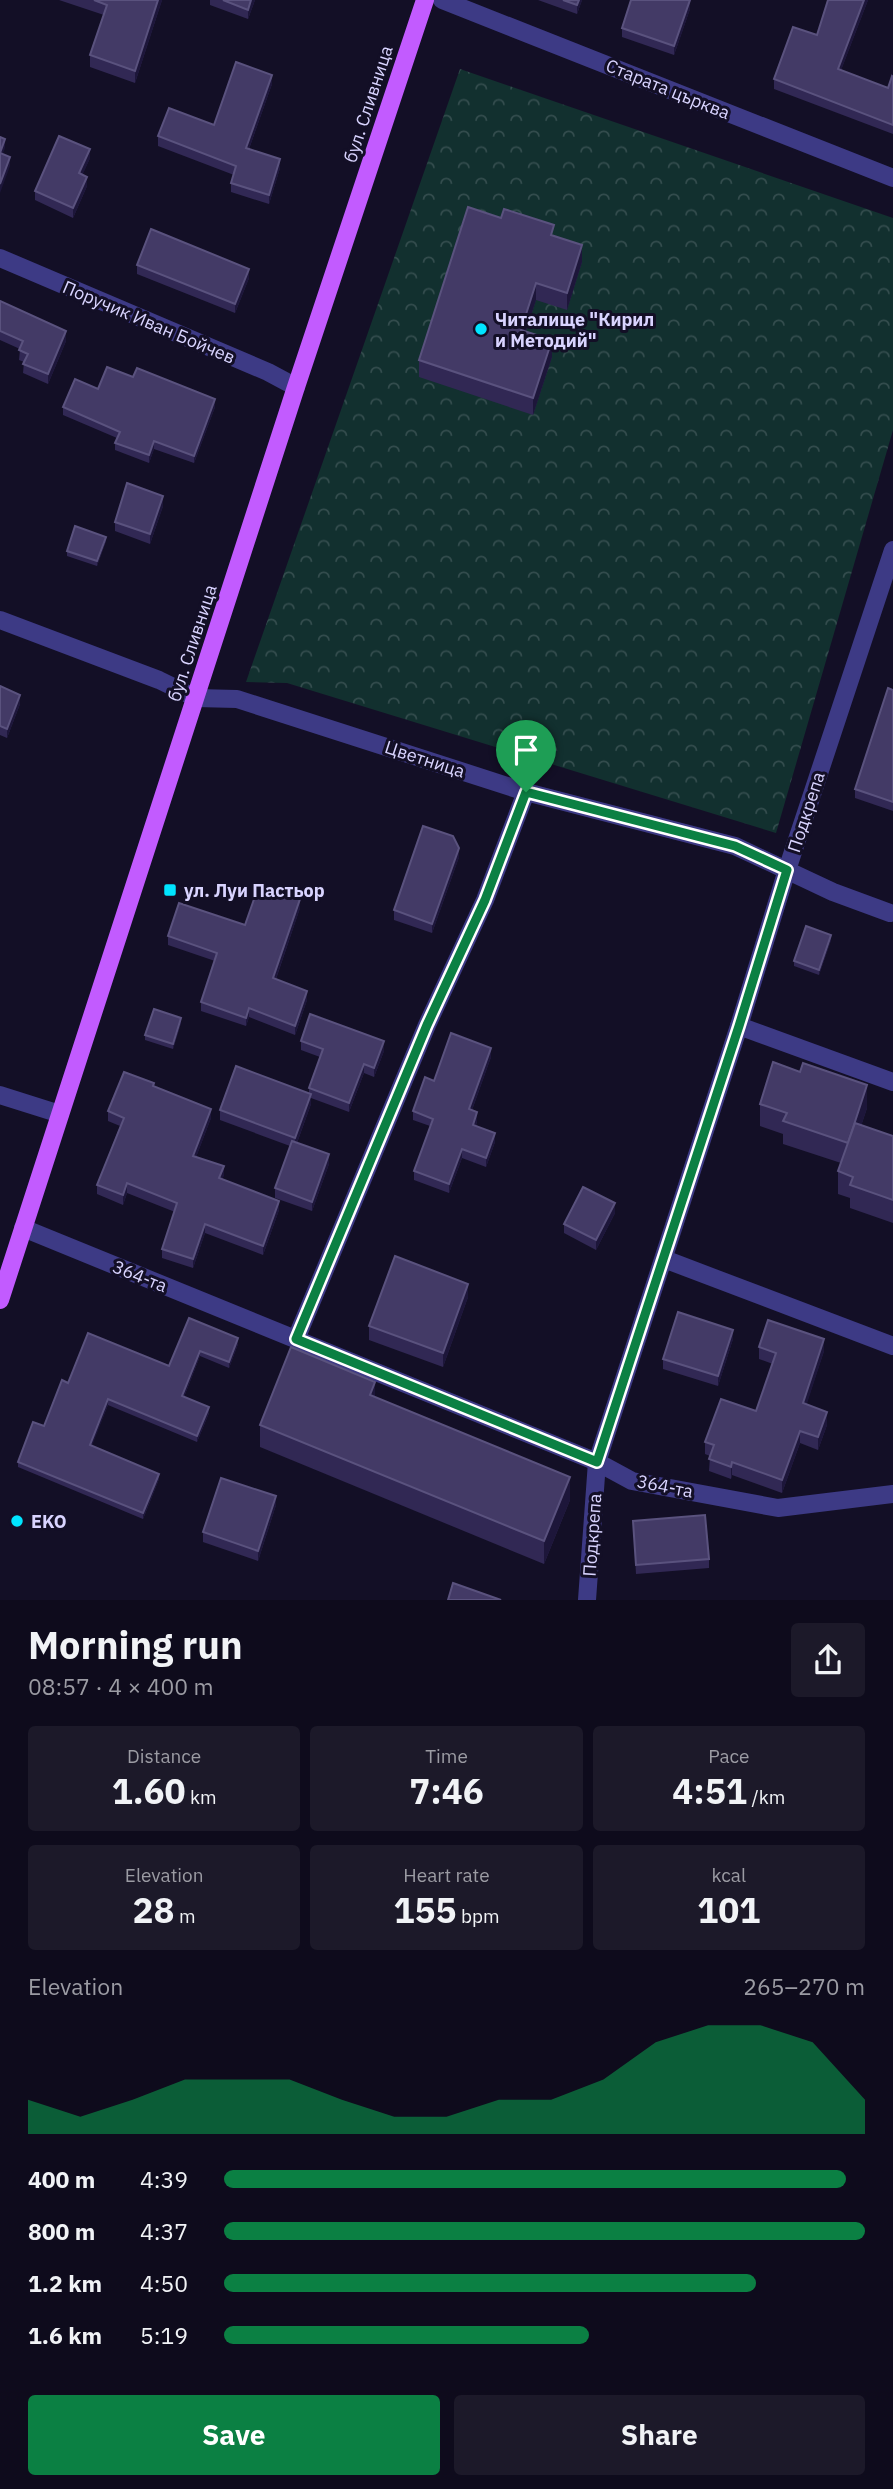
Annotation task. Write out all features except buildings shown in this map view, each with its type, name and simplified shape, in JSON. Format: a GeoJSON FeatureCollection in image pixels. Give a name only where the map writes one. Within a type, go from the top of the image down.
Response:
{"type":"FeatureCollection","features":[{"type":"Feature","properties":{"kind":"main road","name":"бул. Сливница"},"geometry":{"type":"LineString","coordinates":[[0,1300],[296,387],[425,0]]}},
{"type":"Feature","properties":{"kind":"street","name":"Старата църква"},"geometry":{"type":"LineString","coordinates":[[442,0],[893,178]]}},
{"type":"Feature","properties":{"kind":"street","name":"Поручик Иван Бойчев"},"geometry":{"type":"LineString","coordinates":[[0,258],[268,372],[296,387]]}},
{"type":"Feature","properties":{"kind":"street","name":"Подкрепа"},"geometry":{"type":"LineString","coordinates":[[587,1600],[597,1462],[893,550]]}},
{"type":"Feature","properties":{"kind":"street","name":"Цветница"},"geometry":{"type":"LineString","coordinates":[[0,620],[159,680],[196,698],[237,699],[526,792],[735,846],[833,892],[890,913]]}},
{"type":"Feature","properties":{"kind":"street"},"geometry":{"type":"LineString","coordinates":[[296,1339],[427,1025],[485,900],[526,792]]}},
{"type":"Feature","properties":{"kind":"street"},"geometry":{"type":"LineString","coordinates":[[739,1026],[893,1082]]}},
{"type":"Feature","properties":{"kind":"street"},"geometry":{"type":"LineString","coordinates":[[0,1094],[60,1114]]}},
{"type":"Feature","properties":{"kind":"street","name":"364-та"},"geometry":{"type":"LineString","coordinates":[[23,1228],[597,1462],[632,1481],[778,1508],[893,1494]]}},
{"type":"Feature","properties":{"kind":"street"},"geometry":{"type":"LineString","coordinates":[[664,1259],[893,1346]]}},
{"type":"Feature","properties":{"kind":"green space"},"geometry":{"type":"Polygon","coordinates":[[[460,69],[893,218],[893,430],[776,833],[287,683],[246,682],[460,69]]]}},
{"type":"Feature","properties":{"kind":"place","name":"Читалище \"Кирил и Методий\""},"geometry":{"type":"Point","coordinates":[481,329]}},
{"type":"Feature","properties":{"kind":"place","name":"ул. Луи Пастьор"},"geometry":{"type":"Point","coordinates":[170,890]}},
{"type":"Feature","properties":{"kind":"place","name":"EKO"},"geometry":{"type":"Point","coordinates":[17,1521]}},
{"type":"Feature","properties":{"kind":"route"},"geometry":{"type":"LineString","coordinates":[[526,792],[735,846],[787,870],[597,1462],[296,1339],[427,1025],[485,900],[526,792]]}}]}
